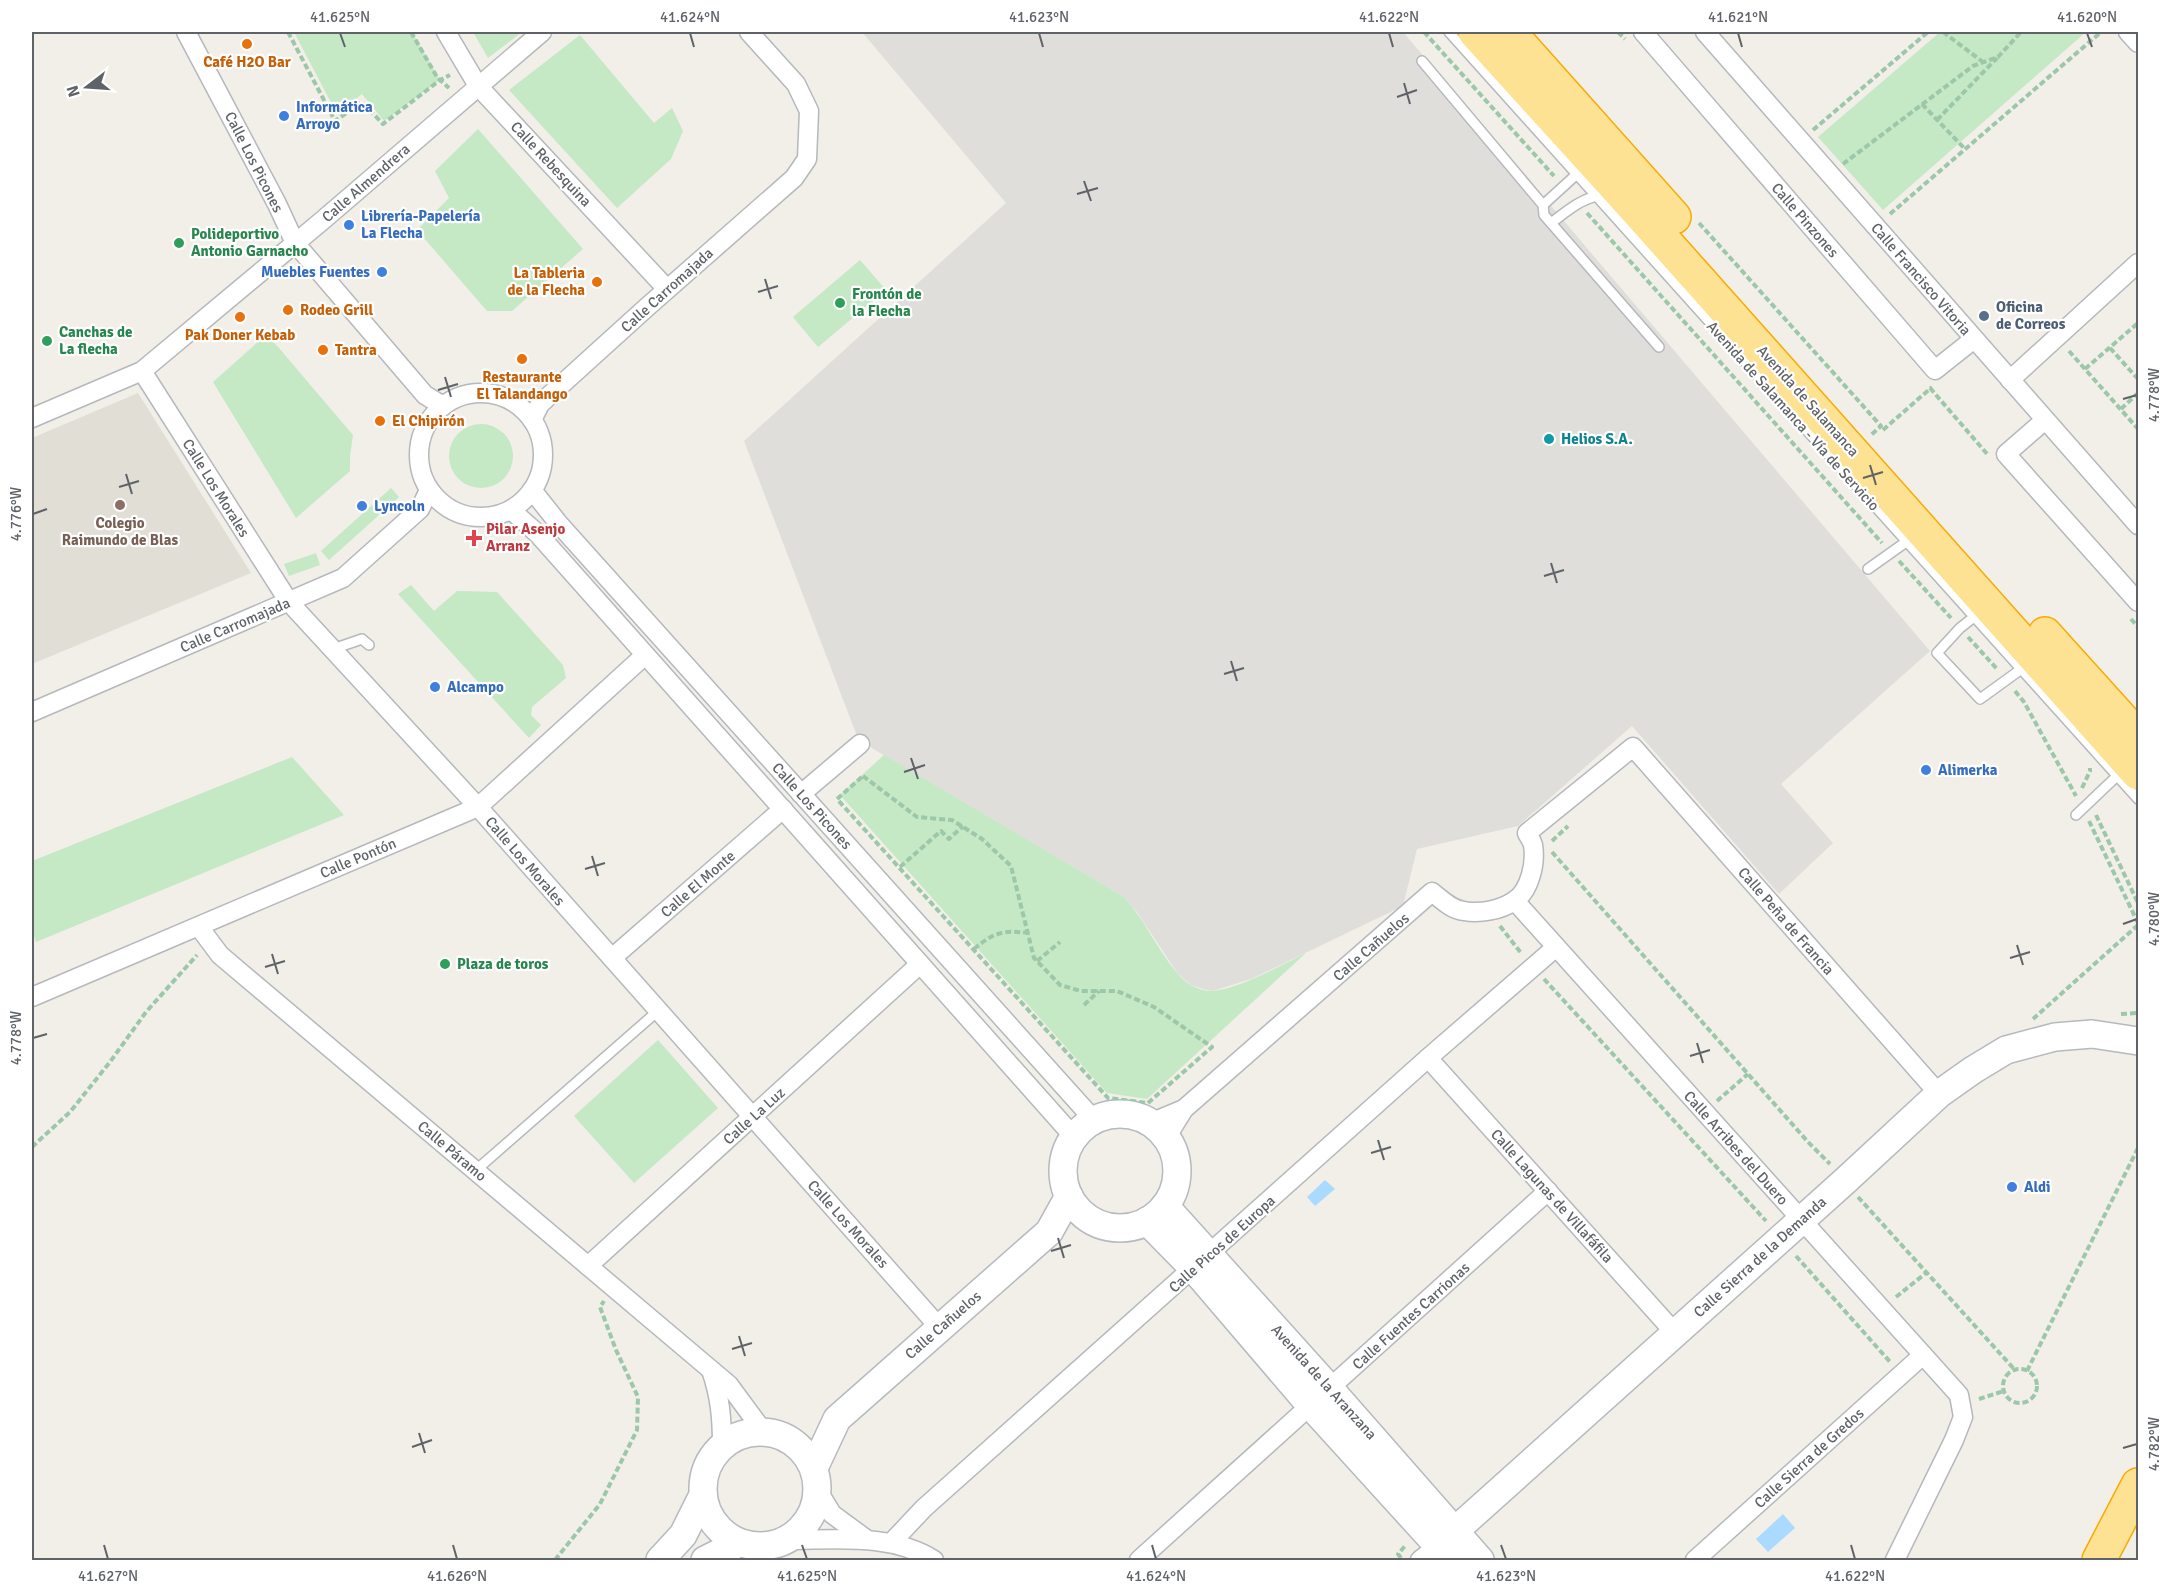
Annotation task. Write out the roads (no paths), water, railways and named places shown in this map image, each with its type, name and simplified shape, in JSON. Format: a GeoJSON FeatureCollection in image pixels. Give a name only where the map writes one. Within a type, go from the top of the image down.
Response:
{"type":"FeatureCollection","features":[{"type":"Feature","properties":{"kind":"highway","name":"Avenida de Salamanca"},"geometry":{"type":"LineString","coordinates":[[1475,32],[1635,208],[2128,775]]}},
{"type":"Feature","properties":{"kind":"highway","name":"Avenida de Salamanca"},"geometry":{"type":"LineString","coordinates":[[1509,32],[1860,429],[2139,737]]}},
{"type":"Feature","properties":{"kind":"highway"},"geometry":{"type":"LineString","coordinates":[[2099,1560],[2139,1485]]}},
{"type":"Feature","properties":{"kind":"street","name":"Calle Los Picones"},"geometry":{"type":"LineString","coordinates":[[186,32],[296,243],[438,411]]}},
{"type":"Feature","properties":{"kind":"street","name":"Calle Rebesquina"},"geometry":{"type":"LineString","coordinates":[[446,32],[478,86],[667,289]]}},
{"type":"Feature","properties":{"kind":"street","name":"Calle Almendrera"},"geometry":{"type":"LineString","coordinates":[[32,418],[142,371],[296,243],[542,32]]}},
{"type":"Feature","properties":{"kind":"street","name":"Calle Carromajada"},"geometry":{"type":"LineString","coordinates":[[531,411],[794,178],[807,159],[808,111],[796,84],[749,32]]}},
{"type":"Feature","properties":{"kind":"street","name":"Calle Pinzones"},"geometry":{"type":"LineString","coordinates":[[1643,32],[1935,370],[1974,339]]}},
{"type":"Feature","properties":{"kind":"street","name":"Calle Francisco Vitoria"},"geometry":{"type":"LineString","coordinates":[[1705,32],[2139,525]]}},
{"type":"Feature","properties":{"kind":"street"},"geometry":{"type":"LineString","coordinates":[[2128,32],[2139,43]]}},
{"type":"Feature","properties":{"kind":"street"},"geometry":{"type":"LineString","coordinates":[[2010,380],[2139,263]]}},
{"type":"Feature","properties":{"kind":"street","name":"Calle Los Morales"},"geometry":{"type":"LineString","coordinates":[[142,371],[289,602],[478,807],[939,1328]]}},
{"type":"Feature","properties":{"kind":"street"},"geometry":{"type":"LineString","coordinates":[[480,393],[507,399],[531,411],[542,447],[542,464],[539,478],[523,501],[511,510],[483,518],[468,517],[454,512],[435,497],[420,467],[419,454],[420,441],[438,411],[465,395],[480,393]]}},
{"type":"Feature","properties":{"kind":"street"},"geometry":{"type":"LineString","coordinates":[[2045,420],[2006,454],[2139,602]]}},
{"type":"Feature","properties":{"kind":"street","name":"Calle Los Picones"},"geometry":{"type":"LineString","coordinates":[[532,490],[559,524],[801,794],[1084,1129]]}},
{"type":"Feature","properties":{"kind":"street","name":"Calle Carromajada"},"geometry":{"type":"LineString","coordinates":[[32,712],[342,578],[435,497]]}},
{"type":"Feature","properties":{"kind":"street","name":"Calle Los Picones"},"geometry":{"type":"LineString","coordinates":[[511,510],[538,534],[919,965],[1084,1129]]}},
{"type":"Feature","properties":{"kind":"street","name":"Calle Pontón"},"geometry":{"type":"LineString","coordinates":[[32,997],[478,807],[644,656]]}},
{"type":"Feature","properties":{"kind":"street"},"geometry":{"type":"LineString","coordinates":[[801,794],[860,744]]}},
{"type":"Feature","properties":{"kind":"street","name":"Calle Peña de Francia"},"geometry":{"type":"LineString","coordinates":[[1515,901],[1526,887],[1532,868],[1533,844],[1527,833],[1633,747],[1939,1094]]}},
{"type":"Feature","properties":{"kind":"street","name":"Calle El Monte"},"geometry":{"type":"LineString","coordinates":[[612,958],[783,809]]}},
{"type":"Feature","properties":{"kind":"street","name":"Calle Cañuelos"},"geometry":{"type":"LineString","coordinates":[[1158,1130],[1432,892],[1446,904],[1462,911],[1486,912],[1515,901]]}},
{"type":"Feature","properties":{"kind":"street","name":"Calle Arribes del Duero"},"geometry":{"type":"LineString","coordinates":[[1515,901],[1791,1228],[1882,1309],[1923,1354],[1960,1400],[1963,1417],[1954,1440],[1895,1560]]}},
{"type":"Feature","properties":{"kind":"street","name":"Calle Páramo"},"geometry":{"type":"LineString","coordinates":[[199,927],[220,955],[711,1369],[774,1433]]}},
{"type":"Feature","properties":{"kind":"street","name":"Calle Picos de Europa"},"geometry":{"type":"LineString","coordinates":[[891,1543],[924,1508],[1428,1058],[1555,948]]}},
{"type":"Feature","properties":{"kind":"street","name":"Calle La Luz"},"geometry":{"type":"LineString","coordinates":[[588,1266],[919,965]]}},
{"type":"Feature","properties":{"kind":"street","name":"Calle Sierra de la Demanda"},"geometry":{"type":"LineString","coordinates":[[1441,1549],[1939,1094],[1972,1070],[2006,1050],[2055,1038],[2092,1034],[2139,1041]]}},
{"type":"Feature","properties":{"kind":"street","name":"Calle Lagunas de Villafáfila"},"geometry":{"type":"LineString","coordinates":[[1428,1058],[1675,1333]]}},
{"type":"Feature","properties":{"kind":"street"},"geometry":{"type":"LineString","coordinates":[[1111,1114],[1126,1114],[1158,1130],[1176,1159],[1177,1174],[1174,1189],[1156,1213],[1134,1226],[1121,1228],[1105,1226],[1077,1206],[1063,1176],[1063,1166],[1067,1150],[1084,1129],[1111,1114]]}},
{"type":"Feature","properties":{"kind":"street","name":"Calle Fuentes Carrionas"},"geometry":{"type":"LineString","coordinates":[[1139,1560],[1548,1191]]}},
{"type":"Feature","properties":{"kind":"street","name":"Calle Cañuelos"},"geometry":{"type":"LineString","coordinates":[[816,1479],[837,1419],[1077,1206]]}},
{"type":"Feature","properties":{"kind":"street","name":"Avenida de la Aranzana"},"geometry":{"type":"LineString","coordinates":[[1156,1213],[1321,1398],[1441,1549],[1480,1560]]}},
{"type":"Feature","properties":{"kind":"street","name":"Calle Sierra de Gredos"},"geometry":{"type":"LineString","coordinates":[[1695,1560],[1923,1354]]}},
{"type":"Feature","properties":{"kind":"street"},"geometry":{"type":"LineString","coordinates":[[711,1369],[722,1410],[722,1445]]}},
{"type":"Feature","properties":{"kind":"street","name":"Calle Cañuelos"},"geometry":{"type":"LineString","coordinates":[[774,1433],[837,1419]]}},
{"type":"Feature","properties":{"kind":"street"},"geometry":{"type":"LineString","coordinates":[[816,1479],[816,1506],[809,1520],[800,1531],[772,1546],[739,1543],[722,1532],[709,1515],[703,1495],[704,1477],[710,1459],[722,1445],[741,1434],[774,1433],[802,1450],[816,1479],[832,1514],[866,1539]]}},
{"type":"Feature","properties":{"kind":"street"},"geometry":{"type":"LineString","coordinates":[[660,1560],[683,1535],[703,1495]]}},
{"type":"Feature","properties":{"kind":"street"},"geometry":{"type":"LineString","coordinates":[[787,1540],[866,1539],[891,1543],[934,1560]]}},
{"type":"Feature","properties":{"kind":"street"},"geometry":{"type":"LineString","coordinates":[[705,1560],[739,1543]]}},
{"type":"Feature","properties":{"kind":"lane","name":"Avenida de Salamanca - Vía de Servicio"},"geometry":{"type":"LineString","coordinates":[[1449,32],[2020,670],[2128,775],[2139,799]]}},
{"type":"Feature","properties":{"kind":"lane"},"geometry":{"type":"LineString","coordinates":[[1422,61],[1543,205],[1544,215],[1659,347]]}},
{"type":"Feature","properties":{"kind":"lane"},"geometry":{"type":"LineString","coordinates":[[1543,205],[1577,174]]}},
{"type":"Feature","properties":{"kind":"lane"},"geometry":{"type":"LineString","coordinates":[[1551,223],[1578,203],[1597,196]]}},
{"type":"Feature","properties":{"kind":"lane"},"geometry":{"type":"LineString","coordinates":[[1868,569],[1906,542]]}},
{"type":"Feature","properties":{"kind":"lane"},"geometry":{"type":"LineString","coordinates":[[1974,617],[1960,628],[1937,653],[1980,699],[2020,670]]}},
{"type":"Feature","properties":{"kind":"lane"},"geometry":{"type":"LineString","coordinates":[[333,649],[362,639],[369,645]]}},
{"type":"Feature","properties":{"kind":"lane"},"geometry":{"type":"LineString","coordinates":[[2079,812],[2128,775]]}},
{"type":"Feature","properties":{"kind":"lane"},"geometry":{"type":"LineString","coordinates":[[475,1171],[659,1011]]}},
{"type":"Feature","properties":{"kind":"water"},"geometry":{"type":"Polygon","coordinates":[[[1325,1180],[1335,1189],[1315,1206],[1307,1197],[1325,1180]]]}},
{"type":"Feature","properties":{"kind":"water"},"geometry":{"type":"Polygon","coordinates":[[[1783,1514],[1795,1528],[1768,1552],[1756,1539],[1783,1514]]]}},
{"type":"Feature","properties":{"kind":"place","name":"Café H2O Bar"},"geometry":{"type":"Point","coordinates":[247,44]}},
{"type":"Feature","properties":{"kind":"place","name":"Informática Arroyo"},"geometry":{"type":"Point","coordinates":[284,116]}},
{"type":"Feature","properties":{"kind":"place","name":"Librería-Papelería La Flecha"},"geometry":{"type":"Point","coordinates":[349,225]}},
{"type":"Feature","properties":{"kind":"place","name":"Polideportivo Antonio Garnacho"},"geometry":{"type":"Point","coordinates":[179,243]}},
{"type":"Feature","properties":{"kind":"place","name":"Muebles Fuentes"},"geometry":{"type":"Point","coordinates":[382,272]}},
{"type":"Feature","properties":{"kind":"place","name":"La Tableria de la Flecha"},"geometry":{"type":"Point","coordinates":[597,282]}},
{"type":"Feature","properties":{"kind":"place","name":"Frontón de la Flecha"},"geometry":{"type":"Point","coordinates":[840,303]}},
{"type":"Feature","properties":{"kind":"place","name":"Rodeo Grill"},"geometry":{"type":"Point","coordinates":[288,310]}},
{"type":"Feature","properties":{"kind":"place","name":"Oficina de Correos"},"geometry":{"type":"Point","coordinates":[1984,316]}},
{"type":"Feature","properties":{"kind":"place","name":"Pak Doner Kebab"},"geometry":{"type":"Point","coordinates":[240,317]}},
{"type":"Feature","properties":{"kind":"place","name":"Canchas de La flecha"},"geometry":{"type":"Point","coordinates":[47,341]}},
{"type":"Feature","properties":{"kind":"place","name":"Tantra"},"geometry":{"type":"Point","coordinates":[323,350]}},
{"type":"Feature","properties":{"kind":"place","name":"Restaurante El Talandango"},"geometry":{"type":"Point","coordinates":[522,359]}},
{"type":"Feature","properties":{"kind":"place","name":"El Chipirón"},"geometry":{"type":"Point","coordinates":[380,421]}},
{"type":"Feature","properties":{"kind":"place","name":"Helios S.A."},"geometry":{"type":"Point","coordinates":[1549,439]}},
{"type":"Feature","properties":{"kind":"place","name":"Colegio Raimundo de Blas"},"geometry":{"type":"Point","coordinates":[120,505]}},
{"type":"Feature","properties":{"kind":"place","name":"Lyncoln"},"geometry":{"type":"Point","coordinates":[362,506]}},
{"type":"Feature","properties":{"kind":"place","name":"Pilar Asenjo Arranz"},"geometry":{"type":"Point","coordinates":[474,538]}},
{"type":"Feature","properties":{"kind":"place","name":"Alcampo"},"geometry":{"type":"Point","coordinates":[435,687]}},
{"type":"Feature","properties":{"kind":"place","name":"Alimerka"},"geometry":{"type":"Point","coordinates":[1926,770]}},
{"type":"Feature","properties":{"kind":"place","name":"Plaza de toros"},"geometry":{"type":"Point","coordinates":[445,964]}},
{"type":"Feature","properties":{"kind":"place","name":"Aldi"},"geometry":{"type":"Point","coordinates":[2012,1187]}}]}
